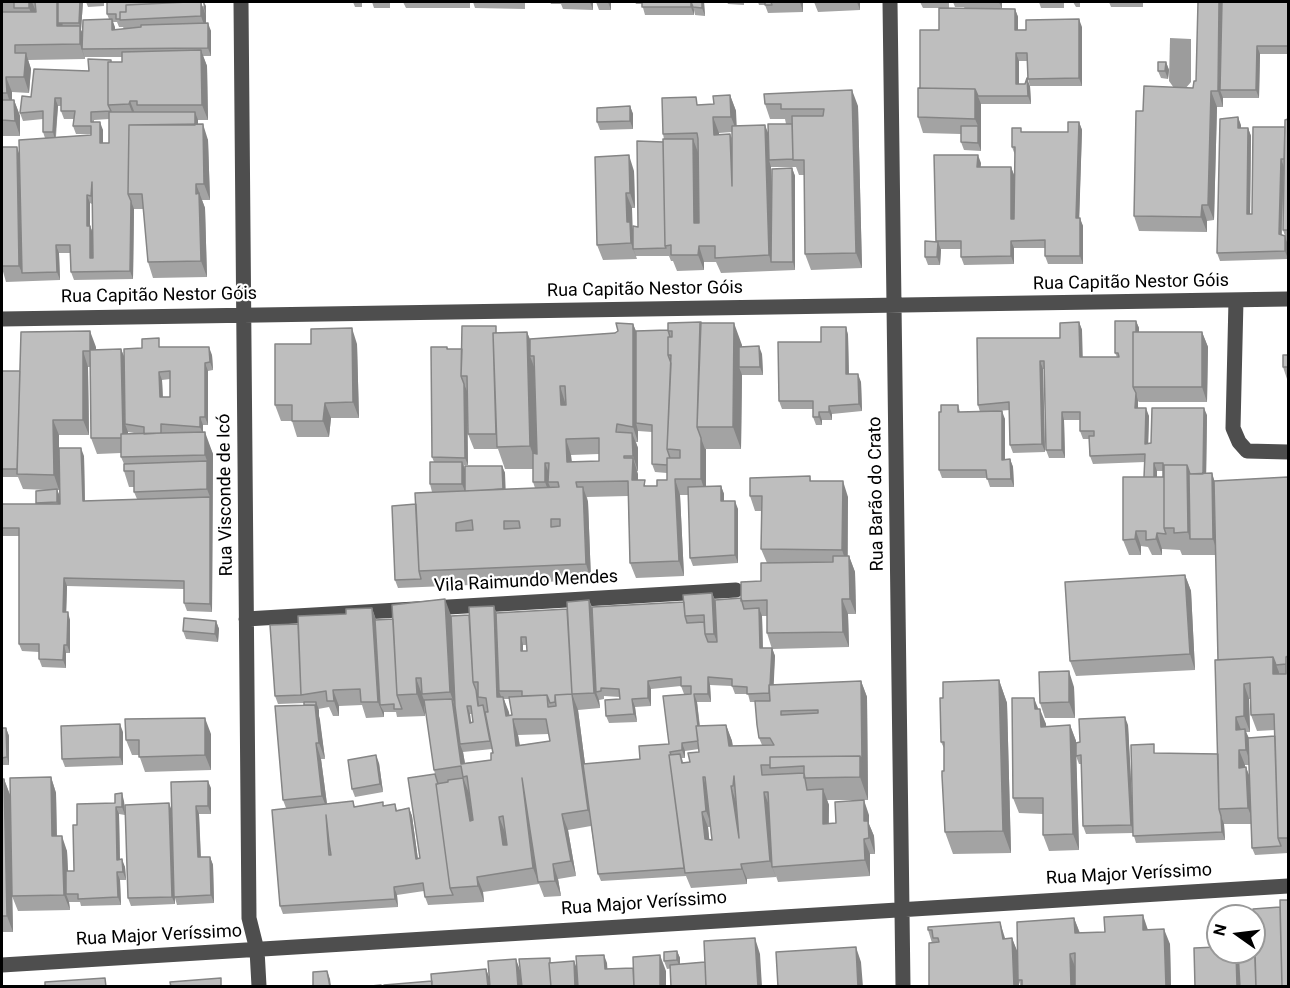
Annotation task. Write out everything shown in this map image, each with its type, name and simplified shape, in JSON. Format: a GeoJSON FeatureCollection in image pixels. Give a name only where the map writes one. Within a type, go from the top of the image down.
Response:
{"type":"FeatureCollection","features":[{"type":"Feature","properties":{"kind":"street","name":"Rua Visconde de Icó"},"geometry":{"type":"LineString","coordinates":[[241,2],[249,918],[257,950],[259,987]]}},
{"type":"Feature","properties":{"kind":"street","name":"Rua Barão do Crato"},"geometry":{"type":"LineString","coordinates":[[890,2],[903,987]]}},
{"type":"Feature","properties":{"kind":"street","name":"Rua Capitão Nestor Góis"},"geometry":{"type":"LineString","coordinates":[[2,319],[1288,299]]}},
{"type":"Feature","properties":{"kind":"street"},"geometry":{"type":"LineString","coordinates":[[1236,300],[1233,428],[1239,442],[1247,451],[1288,452]]}},
{"type":"Feature","properties":{"kind":"street","name":"Vila Raimundo Mendes"},"geometry":{"type":"LineString","coordinates":[[246,618],[736,590]]}},
{"type":"Feature","properties":{"kind":"street","name":"Rua Major Veríssimo"},"geometry":{"type":"LineString","coordinates":[[2,965],[1288,886]]}},
{"type":"Feature","properties":{"kind":"shaded area"},"geometry":{"type":"Polygon","coordinates":[[[1170,38],[1191,39],[1191,82],[1185,89],[1174,88],[1169,81],[1170,38]]]}},
{"type":"Feature","properties":{"kind":"building"},"geometry":{"type":"Polygon","coordinates":[[[14,2],[29,2],[29,8],[14,8],[14,2]]]}},
{"type":"Feature","properties":{"kind":"building"},"geometry":{"type":"Polygon","coordinates":[[[35,2],[57,2],[57,26],[80,26],[80,44],[15,45],[15,53],[26,53],[24,77],[6,77],[7,93],[2,93],[2,12],[36,12],[35,2]]]}},
{"type":"Feature","properties":{"kind":"building"},"geometry":{"type":"Polygon","coordinates":[[[58,2],[80,2],[79,23],[58,23],[58,2]]]}},
{"type":"Feature","properties":{"kind":"building"},"geometry":{"type":"Polygon","coordinates":[[[107,2],[188,2],[126,5],[126,12],[120,12],[120,19],[116,19],[116,14],[107,14],[107,2]]]}},
{"type":"Feature","properties":{"kind":"building"},"geometry":{"type":"Polygon","coordinates":[[[201,2],[201,16],[120,20],[120,12],[126,12],[126,5],[201,2]]]}},
{"type":"Feature","properties":{"kind":"building"},"geometry":{"type":"Polygon","coordinates":[[[642,2],[691,2],[691,7],[642,7],[642,2]]]}},
{"type":"Feature","properties":{"kind":"building"},"geometry":{"type":"Polygon","coordinates":[[[691,2],[702,2],[702,8],[693,7],[691,2]]]}},
{"type":"Feature","properties":{"kind":"building"},"geometry":{"type":"Polygon","coordinates":[[[1198,2],[1219,2],[1218,91],[1211,91],[1208,205],[1202,205],[1201,217],[1134,216],[1136,111],[1143,111],[1144,86],[1193,88],[1194,81],[1196,81],[1198,2]]]}},
{"type":"Feature","properties":{"kind":"building"},"geometry":{"type":"Polygon","coordinates":[[[1222,2],[1288,2],[1288,46],[1257,46],[1256,90],[1220,90],[1222,2]]]}},
{"type":"Feature","properties":{"kind":"building"},"geometry":{"type":"Polygon","coordinates":[[[939,8],[1015,9],[1015,30],[1026,30],[1026,20],[1079,19],[1079,78],[1028,79],[1027,53],[1016,53],[1016,84],[1025,84],[1027,78],[1028,96],[978,96],[975,89],[920,88],[920,30],[939,30],[939,8]]]}},
{"type":"Feature","properties":{"kind":"building"},"geometry":{"type":"Polygon","coordinates":[[[112,19],[112,30],[141,27],[141,25],[208,23],[208,48],[82,49],[83,20],[112,19]]]}},
{"type":"Feature","properties":{"kind":"building"},"geometry":{"type":"Polygon","coordinates":[[[201,50],[202,105],[137,105],[137,101],[130,101],[129,104],[108,105],[108,62],[122,62],[122,52],[201,50]]]}},
{"type":"Feature","properties":{"kind":"building"},"geometry":{"type":"Polygon","coordinates":[[[88,59],[111,60],[108,62],[108,105],[111,111],[91,112],[91,122],[100,122],[100,143],[109,143],[109,112],[195,112],[195,125],[129,125],[130,271],[71,272],[70,245],[56,245],[57,272],[22,273],[19,140],[91,135],[91,126],[73,126],[75,111],[61,111],[61,98],[55,98],[53,132],[43,132],[43,111],[20,113],[22,96],[31,97],[34,69],[89,71],[88,59]],[[92,182],[91,196],[87,195],[87,226],[90,226],[90,258],[93,258],[92,182]]]}},
{"type":"Feature","properties":{"kind":"building"},"geometry":{"type":"Polygon","coordinates":[[[1158,62],[1166,62],[1165,71],[1158,71],[1158,62]]]}},
{"type":"Feature","properties":{"kind":"building"},"geometry":{"type":"Polygon","coordinates":[[[918,88],[975,89],[975,119],[918,117],[918,88]]]}},
{"type":"Feature","properties":{"kind":"building"},"geometry":{"type":"Polygon","coordinates":[[[852,90],[856,253],[805,254],[804,160],[793,160],[792,116],[823,116],[824,109],[781,109],[781,104],[765,104],[764,94],[852,90]]]}},
{"type":"Feature","properties":{"kind":"building"},"geometry":{"type":"Polygon","coordinates":[[[730,95],[731,117],[713,117],[714,135],[730,134],[732,186],[732,126],[765,125],[769,255],[715,258],[715,246],[699,246],[698,255],[671,255],[671,245],[665,246],[663,139],[693,139],[694,223],[699,223],[698,139],[697,133],[663,134],[662,98],[696,97],[697,105],[714,104],[713,96],[730,95]]]}},
{"type":"Feature","properties":{"kind":"building"},"geometry":{"type":"Polygon","coordinates":[[[2,100],[14,100],[15,121],[2,120],[2,100]]]}},
{"type":"Feature","properties":{"kind":"building"},"geometry":{"type":"Polygon","coordinates":[[[630,106],[630,121],[597,122],[597,108],[630,106]]]}},
{"type":"Feature","properties":{"kind":"building"},"geometry":{"type":"Polygon","coordinates":[[[1238,117],[1238,128],[1248,128],[1247,214],[1252,214],[1253,127],[1285,127],[1284,159],[1281,159],[1279,234],[1285,236],[1285,251],[1217,253],[1220,119],[1238,117]]]}},
{"type":"Feature","properties":{"kind":"building"},"geometry":{"type":"Polygon","coordinates":[[[1288,119],[1288,230],[1283,230],[1285,120],[1288,119]]]}},
{"type":"Feature","properties":{"kind":"building"},"geometry":{"type":"Polygon","coordinates":[[[1068,122],[1079,122],[1076,218],[1080,218],[1080,256],[1045,256],[1045,240],[1011,241],[1011,256],[961,257],[961,241],[936,241],[934,155],[978,155],[977,167],[1011,167],[1011,219],[1014,219],[1015,147],[1012,147],[1012,128],[1021,128],[1021,132],[1068,132],[1068,122]]]}},
{"type":"Feature","properties":{"kind":"building"},"geometry":{"type":"Polygon","coordinates":[[[203,124],[204,184],[196,184],[196,194],[199,193],[201,261],[148,262],[142,194],[128,194],[129,125],[203,124]]]}},
{"type":"Feature","properties":{"kind":"building"},"geometry":{"type":"Polygon","coordinates":[[[768,124],[792,124],[793,159],[769,160],[768,124]]]}},
{"type":"Feature","properties":{"kind":"building"},"geometry":{"type":"Polygon","coordinates":[[[961,126],[978,126],[978,143],[961,142],[961,126]]]}},
{"type":"Feature","properties":{"kind":"building"},"geometry":{"type":"Polygon","coordinates":[[[637,141],[663,142],[666,248],[633,249],[633,226],[638,227],[637,141]]]}},
{"type":"Feature","properties":{"kind":"building"},"geometry":{"type":"Polygon","coordinates":[[[2,147],[17,147],[19,266],[2,266],[2,147]]]}},
{"type":"Feature","properties":{"kind":"building"},"geometry":{"type":"Polygon","coordinates":[[[629,155],[630,193],[626,193],[627,222],[630,222],[631,243],[597,245],[595,157],[629,155]]]}},
{"type":"Feature","properties":{"kind":"building"},"geometry":{"type":"Polygon","coordinates":[[[792,168],[793,262],[771,262],[772,169],[792,168]]]}},
{"type":"Feature","properties":{"kind":"building"},"geometry":{"type":"Polygon","coordinates":[[[925,241],[938,242],[937,257],[925,257],[925,241]]]}},
{"type":"Feature","properties":{"kind":"building"},"geometry":{"type":"Polygon","coordinates":[[[1115,321],[1136,321],[1136,332],[1133,332],[1133,387],[1136,393],[1135,408],[1146,408],[1145,444],[1151,443],[1152,408],[1204,408],[1203,474],[1190,474],[1187,465],[1164,465],[1163,477],[1163,463],[1154,463],[1154,477],[1144,477],[1145,454],[1090,456],[1089,436],[1094,436],[1094,431],[1080,431],[1080,412],[1062,412],[1062,450],[1046,450],[1044,361],[1040,361],[1042,444],[1010,445],[1009,402],[978,405],[977,338],[1060,338],[1060,323],[1079,322],[1080,357],[1119,357],[1118,353],[1115,353],[1115,321]]]}},
{"type":"Feature","properties":{"kind":"building"},"geometry":{"type":"Polygon","coordinates":[[[701,322],[697,427],[701,438],[701,479],[675,479],[679,561],[630,563],[628,481],[576,482],[577,487],[583,487],[586,564],[419,571],[415,493],[559,487],[558,482],[548,482],[549,463],[545,463],[545,482],[533,482],[533,453],[537,454],[534,356],[530,356],[530,339],[615,333],[618,331],[616,323],[633,324],[633,427],[617,424],[616,432],[632,433],[633,456],[624,456],[624,458],[633,458],[632,480],[645,480],[644,486],[657,486],[657,480],[667,480],[667,458],[680,458],[680,450],[667,449],[671,355],[668,355],[668,337],[672,337],[672,331],[668,331],[668,323],[701,322]],[[560,386],[561,405],[566,405],[565,386],[560,386]],[[599,438],[566,439],[567,462],[599,461],[599,438]],[[551,519],[551,527],[560,526],[560,519],[551,519]],[[472,520],[456,523],[456,531],[473,530],[472,520]],[[504,521],[504,529],[520,528],[519,521],[504,521]]]}},
{"type":"Feature","properties":{"kind":"building"},"geometry":{"type":"Polygon","coordinates":[[[700,323],[734,323],[733,427],[697,427],[700,323]]]}},
{"type":"Feature","properties":{"kind":"building"},"geometry":{"type":"Polygon","coordinates":[[[462,326],[496,326],[496,333],[493,333],[496,434],[468,434],[467,376],[461,376],[462,326]]]}},
{"type":"Feature","properties":{"kind":"building"},"geometry":{"type":"Polygon","coordinates":[[[821,327],[846,327],[846,374],[858,374],[859,404],[829,406],[829,412],[819,412],[819,417],[813,417],[813,401],[779,401],[778,342],[821,342],[821,327]]]}},
{"type":"Feature","properties":{"kind":"building"},"geometry":{"type":"Polygon","coordinates":[[[352,328],[353,402],[325,403],[323,421],[292,421],[292,405],[275,405],[275,344],[311,344],[311,329],[352,328]]]}},
{"type":"Feature","properties":{"kind":"building"},"geometry":{"type":"Polygon","coordinates":[[[668,330],[670,337],[668,337],[668,355],[671,363],[667,449],[670,458],[667,458],[667,465],[652,464],[652,425],[636,423],[636,331],[668,330]]]}},
{"type":"Feature","properties":{"kind":"building"},"geometry":{"type":"Polygon","coordinates":[[[90,331],[90,350],[121,349],[123,434],[121,438],[91,438],[90,351],[83,351],[83,420],[53,420],[54,475],[17,474],[21,332],[90,331]]]}},
{"type":"Feature","properties":{"kind":"building"},"geometry":{"type":"Polygon","coordinates":[[[527,332],[530,446],[497,447],[493,333],[527,332]]]}},
{"type":"Feature","properties":{"kind":"building"},"geometry":{"type":"Polygon","coordinates":[[[1133,332],[1202,332],[1202,387],[1133,387],[1133,332]]]}},
{"type":"Feature","properties":{"kind":"building"},"geometry":{"type":"Polygon","coordinates":[[[159,338],[159,347],[209,347],[210,362],[205,363],[205,417],[200,417],[200,427],[161,424],[161,433],[144,434],[144,427],[125,424],[124,349],[142,348],[142,339],[159,338]],[[170,371],[159,372],[160,397],[170,397],[170,371]]]}},
{"type":"Feature","properties":{"kind":"building"},"geometry":{"type":"Polygon","coordinates":[[[759,346],[760,367],[739,367],[739,347],[759,346]]]}},
{"type":"Feature","properties":{"kind":"building"},"geometry":{"type":"Polygon","coordinates":[[[431,347],[462,349],[465,458],[432,457],[431,347]]]}},
{"type":"Feature","properties":{"kind":"building"},"geometry":{"type":"Polygon","coordinates":[[[1283,355],[1288,355],[1288,367],[1283,367],[1283,355]]]}},
{"type":"Feature","properties":{"kind":"building"},"geometry":{"type":"Polygon","coordinates":[[[2,371],[20,371],[17,469],[2,469],[2,371]]]}},
{"type":"Feature","properties":{"kind":"building"},"geometry":{"type":"Polygon","coordinates":[[[941,405],[958,405],[958,412],[1002,411],[1002,460],[1010,459],[1011,479],[987,479],[986,470],[939,470],[941,405]]]}},
{"type":"Feature","properties":{"kind":"building"},"geometry":{"type":"Polygon","coordinates":[[[205,432],[205,455],[121,457],[121,434],[205,432]]]}},
{"type":"Feature","properties":{"kind":"building"},"geometry":{"type":"Polygon","coordinates":[[[59,448],[81,448],[83,501],[210,497],[210,604],[184,603],[184,581],[64,578],[63,612],[68,612],[67,645],[64,645],[63,660],[39,659],[39,644],[19,644],[19,528],[2,528],[2,504],[60,504],[59,448]]]}},
{"type":"Feature","properties":{"kind":"building"},"geometry":{"type":"Polygon","coordinates":[[[207,461],[207,489],[134,492],[134,471],[124,471],[124,464],[207,461]]]}},
{"type":"Feature","properties":{"kind":"building"},"geometry":{"type":"Polygon","coordinates":[[[430,462],[462,462],[462,484],[430,484],[430,462]]]}},
{"type":"Feature","properties":{"kind":"building"},"geometry":{"type":"Polygon","coordinates":[[[1164,465],[1187,465],[1188,532],[1174,533],[1174,528],[1164,528],[1164,465]]]}},
{"type":"Feature","properties":{"kind":"building"},"geometry":{"type":"Polygon","coordinates":[[[465,466],[502,466],[503,489],[465,491],[465,466]]]}},
{"type":"Feature","properties":{"kind":"building"},"geometry":{"type":"Polygon","coordinates":[[[1212,473],[1213,539],[1190,539],[1189,474],[1212,473]]]}},
{"type":"Feature","properties":{"kind":"building"},"geometry":{"type":"Polygon","coordinates":[[[810,476],[810,481],[843,481],[842,550],[761,549],[762,496],[750,496],[750,478],[810,476]]]}},
{"type":"Feature","properties":{"kind":"building"},"geometry":{"type":"Polygon","coordinates":[[[1123,477],[1164,477],[1166,534],[1157,533],[1156,539],[1146,540],[1146,531],[1136,531],[1135,539],[1123,540],[1123,477]]]}},
{"type":"Feature","properties":{"kind":"building"},"geometry":{"type":"Polygon","coordinates":[[[1288,477],[1288,656],[1286,664],[1276,665],[1273,657],[1218,660],[1214,481],[1288,477]]]}},
{"type":"Feature","properties":{"kind":"building"},"geometry":{"type":"Polygon","coordinates":[[[721,486],[721,501],[735,501],[735,555],[690,558],[688,487],[721,486]]]}},
{"type":"Feature","properties":{"kind":"building"},"geometry":{"type":"Polygon","coordinates":[[[57,489],[57,502],[36,503],[36,491],[57,489]]]}},
{"type":"Feature","properties":{"kind":"building"},"geometry":{"type":"Polygon","coordinates":[[[416,504],[421,579],[395,580],[392,506],[416,504]]]}},
{"type":"Feature","properties":{"kind":"building"},"geometry":{"type":"Polygon","coordinates":[[[833,556],[849,556],[850,599],[842,599],[843,632],[767,633],[767,600],[741,601],[741,582],[761,581],[761,563],[833,562],[833,556]]]}},
{"type":"Feature","properties":{"kind":"building"},"geometry":{"type":"Polygon","coordinates":[[[1185,575],[1190,654],[1070,661],[1065,582],[1185,575]]]}},
{"type":"Feature","properties":{"kind":"building"},"geometry":{"type":"Polygon","coordinates":[[[712,593],[714,634],[705,634],[704,615],[685,616],[683,595],[712,593]]]}},
{"type":"Feature","properties":{"kind":"building"},"geometry":{"type":"Polygon","coordinates":[[[741,598],[744,609],[759,608],[760,648],[772,648],[769,693],[747,694],[747,687],[732,686],[732,679],[708,677],[708,694],[694,694],[698,741],[682,743],[682,750],[670,752],[671,755],[669,755],[684,868],[598,874],[583,764],[640,759],[639,746],[669,744],[663,696],[691,694],[691,686],[681,686],[681,677],[648,681],[648,698],[632,699],[634,714],[606,716],[605,700],[620,699],[619,689],[601,688],[601,691],[596,692],[592,607],[684,602],[687,623],[704,622],[708,642],[717,642],[715,600],[741,598]]]}},
{"type":"Feature","properties":{"kind":"building"},"geometry":{"type":"Polygon","coordinates":[[[445,599],[450,692],[422,694],[421,678],[416,678],[417,694],[397,695],[392,605],[445,599]]]}},
{"type":"Feature","properties":{"kind":"building"},"geometry":{"type":"Polygon","coordinates":[[[589,600],[594,693],[572,694],[567,602],[589,600]]]}},
{"type":"Feature","properties":{"kind":"building"},"geometry":{"type":"Polygon","coordinates":[[[494,606],[497,697],[503,697],[506,716],[512,715],[509,697],[547,695],[548,707],[556,706],[555,695],[572,694],[588,810],[562,814],[571,861],[553,864],[555,881],[538,882],[522,778],[533,868],[477,877],[478,886],[450,888],[436,784],[463,778],[470,821],[473,820],[467,776],[463,777],[461,766],[434,770],[424,700],[452,699],[461,764],[491,760],[491,753],[493,753],[485,712],[488,712],[486,698],[478,697],[478,682],[473,682],[469,607],[494,606]],[[513,719],[516,746],[550,741],[546,719],[513,719]],[[503,816],[499,817],[503,845],[507,845],[503,816]]]}},
{"type":"Feature","properties":{"kind":"building"},"geometry":{"type":"Polygon","coordinates":[[[372,608],[378,702],[361,702],[360,689],[333,690],[334,701],[327,701],[326,691],[301,695],[298,616],[346,614],[346,609],[372,608]]]}},
{"type":"Feature","properties":{"kind":"building"},"geometry":{"type":"Polygon","coordinates":[[[567,609],[572,694],[555,695],[555,702],[550,703],[547,695],[522,696],[522,691],[499,691],[496,613],[567,609]],[[521,637],[521,651],[527,651],[526,637],[521,637]]]}},
{"type":"Feature","properties":{"kind":"building"},"geometry":{"type":"Polygon","coordinates":[[[469,615],[473,682],[478,706],[483,705],[490,741],[460,744],[455,706],[451,616],[469,615]],[[467,706],[470,723],[473,722],[471,706],[467,706]]]}},
{"type":"Feature","properties":{"kind":"building"},"geometry":{"type":"Polygon","coordinates":[[[184,618],[216,621],[215,634],[183,631],[184,618]]]}},
{"type":"Feature","properties":{"kind":"building"},"geometry":{"type":"Polygon","coordinates":[[[393,619],[397,695],[402,709],[394,709],[394,704],[380,705],[375,620],[393,619]]]}},
{"type":"Feature","properties":{"kind":"building"},"geometry":{"type":"Polygon","coordinates":[[[298,624],[301,695],[275,696],[270,625],[298,624]]]}},
{"type":"Feature","properties":{"kind":"building"},"geometry":{"type":"Polygon","coordinates":[[[1288,656],[1288,838],[1278,838],[1274,714],[1251,715],[1250,683],[1244,684],[1244,716],[1236,717],[1236,730],[1245,729],[1246,750],[1239,750],[1239,768],[1246,767],[1248,808],[1219,809],[1215,660],[1273,657],[1273,674],[1286,674],[1286,657],[1288,656]]]}},
{"type":"Feature","properties":{"kind":"building"},"geometry":{"type":"Polygon","coordinates":[[[1069,671],[1069,702],[1040,703],[1039,672],[1069,671]]]}},
{"type":"Feature","properties":{"kind":"building"},"geometry":{"type":"Polygon","coordinates":[[[999,680],[1003,831],[945,832],[942,776],[944,742],[941,742],[940,698],[943,698],[943,682],[999,680]]]}},
{"type":"Feature","properties":{"kind":"building"},"geometry":{"type":"Polygon","coordinates":[[[861,681],[862,762],[860,756],[770,757],[770,765],[761,765],[762,775],[804,773],[807,790],[823,789],[823,824],[836,823],[835,802],[864,800],[864,821],[868,821],[869,838],[864,839],[865,860],[772,867],[768,792],[764,792],[770,861],[741,864],[742,869],[685,873],[669,755],[680,754],[682,763],[690,762],[688,753],[699,752],[696,726],[726,725],[729,746],[774,745],[770,738],[759,738],[755,701],[770,701],[769,685],[861,681]],[[818,710],[781,711],[781,715],[818,713],[818,710]],[[734,776],[733,786],[731,786],[739,838],[734,776]],[[703,777],[706,811],[702,812],[705,839],[712,840],[705,777],[703,777]]]}},
{"type":"Feature","properties":{"kind":"building"},"geometry":{"type":"Polygon","coordinates":[[[1012,698],[1034,698],[1035,709],[1040,709],[1041,727],[1070,725],[1073,834],[1043,835],[1043,798],[1013,798],[1012,698]]]}},
{"type":"Feature","properties":{"kind":"building"},"geometry":{"type":"Polygon","coordinates":[[[304,702],[316,702],[316,708],[315,705],[304,705],[304,702]]]}},
{"type":"Feature","properties":{"kind":"building"},"geometry":{"type":"Polygon","coordinates":[[[315,705],[319,743],[316,743],[322,796],[283,800],[275,706],[315,705]]]}},
{"type":"Feature","properties":{"kind":"building"},"geometry":{"type":"Polygon","coordinates":[[[1125,717],[1131,825],[1083,826],[1081,755],[1076,756],[1076,743],[1080,742],[1079,719],[1125,717]]]}},
{"type":"Feature","properties":{"kind":"building"},"geometry":{"type":"Polygon","coordinates":[[[205,718],[205,755],[139,757],[139,740],[126,740],[125,719],[205,718]]]}},
{"type":"Feature","properties":{"kind":"building"},"geometry":{"type":"Polygon","coordinates":[[[120,724],[120,757],[62,759],[61,726],[120,724]]]}},
{"type":"Feature","properties":{"kind":"building"},"geometry":{"type":"Polygon","coordinates":[[[2,728],[6,728],[7,757],[2,758],[2,728]]]}},
{"type":"Feature","properties":{"kind":"building"},"geometry":{"type":"Polygon","coordinates":[[[1275,736],[1278,838],[1281,846],[1252,848],[1248,738],[1275,736]]]}},
{"type":"Feature","properties":{"kind":"building"},"geometry":{"type":"Polygon","coordinates":[[[1154,744],[1154,753],[1218,754],[1219,809],[1222,832],[1133,836],[1131,745],[1154,744]]]}},
{"type":"Feature","properties":{"kind":"building"},"geometry":{"type":"Polygon","coordinates":[[[376,755],[380,784],[352,789],[348,760],[376,755]]]}},
{"type":"Feature","properties":{"kind":"building"},"geometry":{"type":"Polygon","coordinates":[[[860,756],[860,777],[804,778],[804,766],[770,768],[770,757],[860,756]]]}},
{"type":"Feature","properties":{"kind":"building"},"geometry":{"type":"Polygon","coordinates":[[[435,774],[450,888],[453,895],[425,897],[423,883],[394,887],[395,899],[280,906],[272,810],[353,801],[354,807],[383,802],[383,806],[395,804],[396,811],[409,808],[416,859],[420,858],[408,778],[435,774]],[[326,815],[329,855],[331,855],[326,815]]]}},
{"type":"Feature","properties":{"kind":"building"},"geometry":{"type":"Polygon","coordinates":[[[51,777],[52,836],[62,836],[64,895],[12,896],[10,778],[51,777]]]}},
{"type":"Feature","properties":{"kind":"building"},"geometry":{"type":"Polygon","coordinates":[[[2,779],[4,779],[7,916],[2,916],[2,779]]]}},
{"type":"Feature","properties":{"kind":"building"},"geometry":{"type":"Polygon","coordinates":[[[208,781],[208,806],[196,806],[198,857],[210,857],[211,895],[174,897],[171,782],[208,781]]]}},
{"type":"Feature","properties":{"kind":"building"},"geometry":{"type":"Polygon","coordinates":[[[122,793],[122,807],[116,807],[117,860],[122,859],[123,872],[117,872],[118,897],[78,899],[78,894],[66,894],[66,871],[74,871],[73,825],[77,825],[77,804],[115,803],[115,794],[122,793]]]}},
{"type":"Feature","properties":{"kind":"building"},"geometry":{"type":"Polygon","coordinates":[[[169,803],[172,897],[128,898],[125,805],[169,803]]]}},
{"type":"Feature","properties":{"kind":"building"},"geometry":{"type":"Polygon","coordinates":[[[1280,900],[1288,900],[1288,987],[1282,987],[1280,900]]]}},
{"type":"Feature","properties":{"kind":"building"},"geometry":{"type":"Polygon","coordinates":[[[1280,907],[1282,987],[1256,987],[1255,964],[1266,964],[1266,908],[1280,907]]]}},
{"type":"Feature","properties":{"kind":"building"},"geometry":{"type":"Polygon","coordinates":[[[1143,915],[1143,930],[1164,929],[1166,987],[1075,987],[1075,953],[1070,954],[1071,987],[1022,987],[1022,980],[1018,980],[1017,922],[1074,918],[1075,933],[1105,932],[1104,917],[1143,915]]]}},
{"type":"Feature","properties":{"kind":"building"},"geometry":{"type":"Polygon","coordinates":[[[1000,922],[1003,939],[1012,938],[1014,987],[929,987],[929,943],[939,942],[938,938],[933,938],[932,930],[928,930],[928,927],[1000,922]]]}},
{"type":"Feature","properties":{"kind":"building"},"geometry":{"type":"Polygon","coordinates":[[[755,938],[758,987],[706,987],[704,941],[755,938]]]}},
{"type":"Feature","properties":{"kind":"building"},"geometry":{"type":"Polygon","coordinates":[[[856,947],[858,987],[778,987],[776,952],[856,947]]]}},
{"type":"Feature","properties":{"kind":"building"},"geometry":{"type":"Polygon","coordinates":[[[1194,948],[1206,948],[1206,964],[1236,964],[1237,987],[1195,987],[1194,948]]]}},
{"type":"Feature","properties":{"kind":"building"},"geometry":{"type":"Polygon","coordinates":[[[677,951],[677,960],[664,961],[664,952],[677,951]]]}},
{"type":"Feature","properties":{"kind":"building"},"geometry":{"type":"Polygon","coordinates":[[[604,955],[605,969],[633,968],[634,987],[578,987],[576,956],[604,955]]]}},
{"type":"Feature","properties":{"kind":"building"},"geometry":{"type":"Polygon","coordinates":[[[660,955],[660,987],[634,987],[633,957],[660,955]]]}},
{"type":"Feature","properties":{"kind":"building"},"geometry":{"type":"Polygon","coordinates":[[[550,958],[551,987],[522,987],[519,959],[550,958]]]}},
{"type":"Feature","properties":{"kind":"building"},"geometry":{"type":"Polygon","coordinates":[[[516,959],[518,987],[490,987],[488,961],[516,959]]]}},
{"type":"Feature","properties":{"kind":"building"},"geometry":{"type":"Polygon","coordinates":[[[574,961],[575,987],[551,987],[549,963],[574,961]]]}},
{"type":"Feature","properties":{"kind":"building"},"geometry":{"type":"Polygon","coordinates":[[[705,962],[706,987],[671,987],[670,965],[705,962]]]}},
{"type":"Feature","properties":{"kind":"building"},"geometry":{"type":"Polygon","coordinates":[[[1239,964],[1255,964],[1256,987],[1240,987],[1239,964]]]}},
{"type":"Feature","properties":{"kind":"building"},"geometry":{"type":"Polygon","coordinates":[[[486,969],[488,987],[432,987],[431,974],[486,969]]]}},
{"type":"Feature","properties":{"kind":"building"},"geometry":{"type":"Polygon","coordinates":[[[327,971],[330,987],[313,987],[313,972],[327,971]]]}},
{"type":"Feature","properties":{"kind":"building"},"geometry":{"type":"Polygon","coordinates":[[[105,978],[106,987],[45,987],[45,982],[105,978]]]}},
{"type":"Feature","properties":{"kind":"building"},"geometry":{"type":"Polygon","coordinates":[[[221,978],[221,987],[171,987],[170,982],[221,978]]]}},
{"type":"Feature","properties":{"kind":"building"},"geometry":{"type":"Polygon","coordinates":[[[432,981],[432,987],[384,987],[384,985],[432,981]]]}}]}
